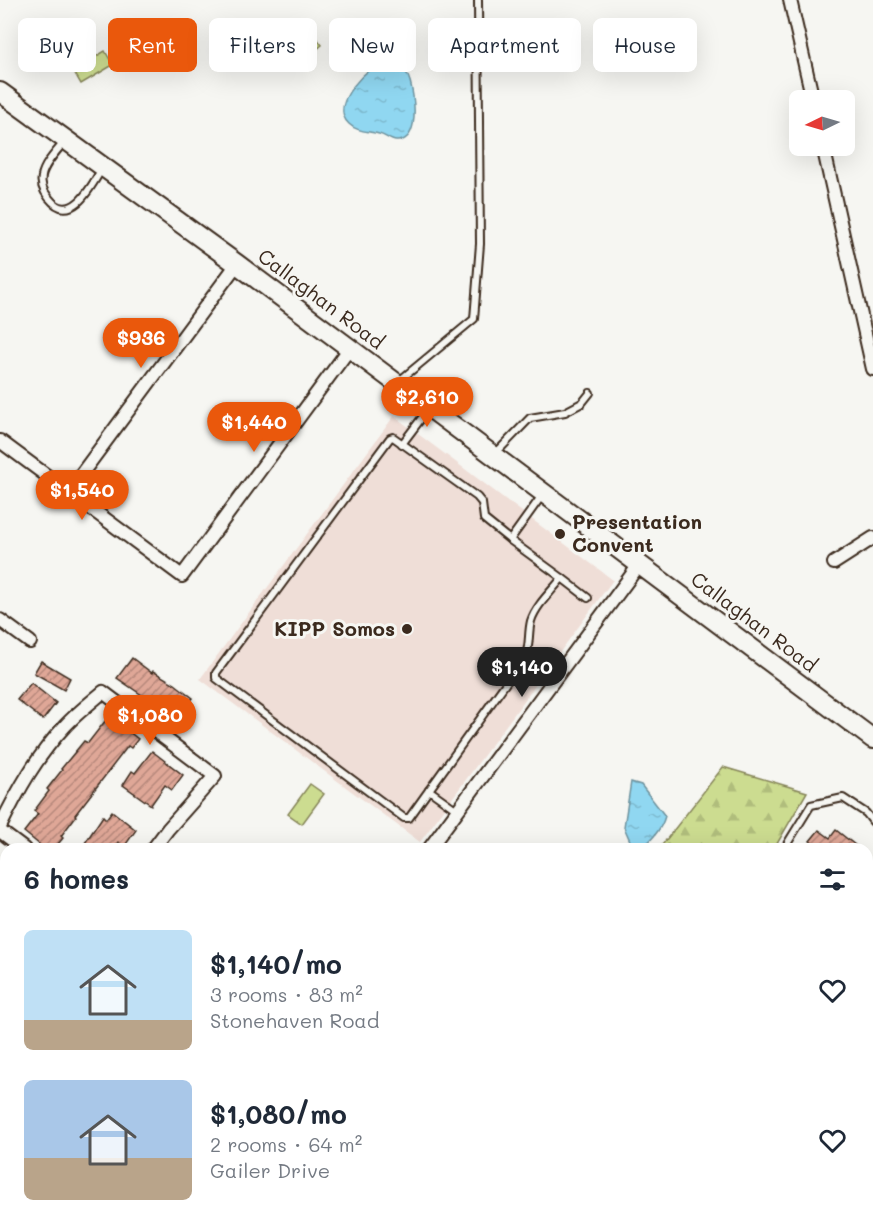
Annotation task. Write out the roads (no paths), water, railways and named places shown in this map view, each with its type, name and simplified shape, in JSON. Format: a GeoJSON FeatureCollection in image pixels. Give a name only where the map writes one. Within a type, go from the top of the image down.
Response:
{"type":"FeatureCollection","features":[{"type":"Feature","properties":{"kind":"main road","name":"Callaghan Road"},"geometry":{"type":"LineString","coordinates":[[0,92],[237,264],[873,739]]}},
{"type":"Feature","properties":{"kind":"street"},"geometry":{"type":"LineString","coordinates":[[790,0],[811,90]]}},
{"type":"Feature","properties":{"kind":"street"},"geometry":{"type":"LineString","coordinates":[[825,156],[873,369]]}},
{"type":"Feature","properties":{"kind":"street"},"geometry":{"type":"LineString","coordinates":[[68,492],[237,264]]}},
{"type":"Feature","properties":{"kind":"street"},"geometry":{"type":"LineString","coordinates":[[860,311],[873,308]]}},
{"type":"Feature","properties":{"kind":"street"},"geometry":{"type":"LineString","coordinates":[[0,441],[182,576],[350,348]]}},
{"type":"Feature","properties":{"kind":"street"},"geometry":{"type":"LineString","coordinates":[[834,563],[873,538]]}},
{"type":"Feature","properties":{"kind":"street"},"geometry":{"type":"LineString","coordinates":[[433,843],[639,565]]}},
{"type":"Feature","properties":{"kind":"street"},"geometry":{"type":"LineString","coordinates":[[0,620],[30,642]]}},
{"type":"Feature","properties":{"kind":"street"},"geometry":{"type":"LineString","coordinates":[[17,843],[0,829],[25,778],[66,724],[103,692],[215,776],[157,843]]}},
{"type":"Feature","properties":{"kind":"lane"},"geometry":{"type":"LineString","coordinates":[[396,383],[474,318],[480,244],[478,0]]}},
{"type":"Feature","properties":{"kind":"lane"},"geometry":{"type":"LineString","coordinates":[[66,140],[41,179],[45,192],[57,205],[66,208],[74,206],[89,190],[103,167]]}},
{"type":"Feature","properties":{"kind":"lane"},"geometry":{"type":"LineString","coordinates":[[493,456],[530,418],[565,412],[582,403],[590,393]]}},
{"type":"Feature","properties":{"kind":"lane"},"geometry":{"type":"LineString","coordinates":[[402,444],[429,408]]}},
{"type":"Feature","properties":{"kind":"lane"},"geometry":{"type":"LineString","coordinates":[[562,578],[531,622],[530,644],[526,655],[409,818],[404,818],[216,678],[216,673],[390,438],[393,437],[477,497],[482,503],[484,519],[510,540],[562,578],[588,598]]}},
{"type":"Feature","properties":{"kind":"lane"},"geometry":{"type":"LineString","coordinates":[[510,540],[544,494]]}},
{"type":"Feature","properties":{"kind":"lane"},"geometry":{"type":"LineString","coordinates":[[429,790],[458,810]]}},
{"type":"Feature","properties":{"kind":"lane"},"geometry":{"type":"LineString","coordinates":[[788,843],[811,805],[843,798],[866,813],[873,822]]}},
{"type":"Feature","properties":{"kind":"water"},"geometry":{"type":"Polygon","coordinates":[[[367,72],[406,73],[414,102],[414,117],[411,131],[403,140],[392,140],[356,129],[349,124],[344,116],[343,106],[353,86],[367,72]]]}},
{"type":"Feature","properties":{"kind":"water"},"geometry":{"type":"Polygon","coordinates":[[[631,782],[641,785],[665,816],[661,826],[647,843],[631,843],[624,827],[631,782]]]}},
{"type":"Feature","properties":{"kind":"place","name":"Presentation Convent"},"geometry":{"type":"Point","coordinates":[560,534]}},
{"type":"Feature","properties":{"kind":"place","name":"KIPP Somos"},"geometry":{"type":"Point","coordinates":[407,629]}}]}
